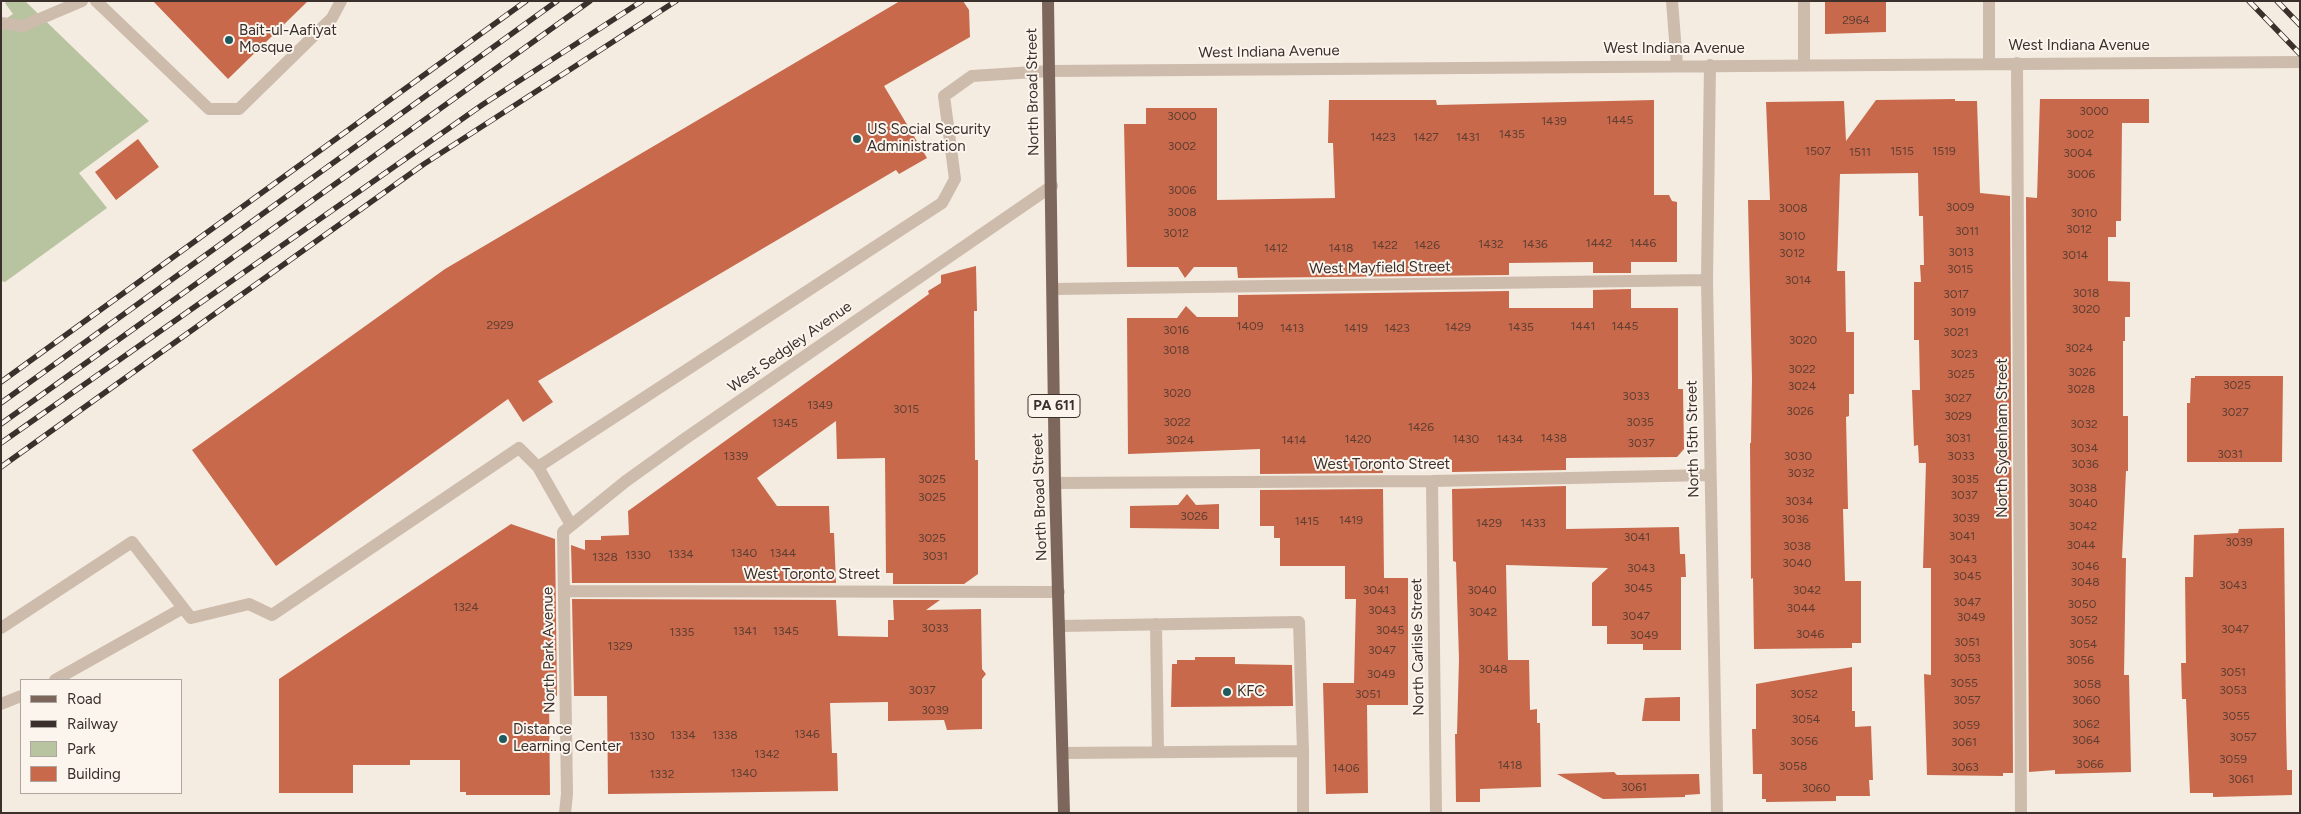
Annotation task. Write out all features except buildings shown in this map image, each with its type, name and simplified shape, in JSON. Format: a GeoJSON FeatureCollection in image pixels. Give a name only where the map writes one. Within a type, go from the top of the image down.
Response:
{"type":"FeatureCollection","features":[{"type":"Feature","properties":{"kind":"main road","name":"North Broad Street"},"geometry":{"type":"LineString","coordinates":[[1048,1],[1055,483],[1064,813]]}},
{"type":"Feature","properties":{"kind":"street"},"geometry":{"type":"LineString","coordinates":[[1,23],[23,26],[82,1]]}},
{"type":"Feature","properties":{"kind":"street"},"geometry":{"type":"LineString","coordinates":[[96,1],[209,109],[239,109],[332,18],[341,1]]}},
{"type":"Feature","properties":{"kind":"street"},"geometry":{"type":"LineString","coordinates":[[1672,1],[1676,65]]}},
{"type":"Feature","properties":{"kind":"street"},"geometry":{"type":"LineString","coordinates":[[1804,1],[1804,65]]}},
{"type":"Feature","properties":{"kind":"street"},"geometry":{"type":"LineString","coordinates":[[1988,63],[1989,1]]}},
{"type":"Feature","properties":{"kind":"street","name":"West Indiana Avenue"},"geometry":{"type":"LineString","coordinates":[[538,467],[942,203],[955,179],[944,96],[972,76],[1049,71],[2017,62],[2300,62]]}},
{"type":"Feature","properties":{"kind":"street","name":"North Sydenham Street"},"geometry":{"type":"LineString","coordinates":[[2017,62],[2021,813]]}},
{"type":"Feature","properties":{"kind":"street","name":"North 15th Street"},"geometry":{"type":"LineString","coordinates":[[1710,65],[1707,280],[1709,475],[1717,813]]}},
{"type":"Feature","properties":{"kind":"street","name":"West Sedgley Avenue"},"geometry":{"type":"LineString","coordinates":[[563,546],[563,532],[626,481],[1052,186]]}},
{"type":"Feature","properties":{"kind":"street","name":"West Mayfield Street"},"geometry":{"type":"LineString","coordinates":[[1053,289],[1707,280]]}},
{"type":"Feature","properties":{"kind":"street"},"geometry":{"type":"LineString","coordinates":[[1,628],[132,542],[191,618],[249,604],[272,615],[519,448],[538,467],[572,525]]}},
{"type":"Feature","properties":{"kind":"street","name":"West Toronto Street"},"geometry":{"type":"LineString","coordinates":[[1055,483],[1432,481],[1709,475]]}},
{"type":"Feature","properties":{"kind":"street","name":"North Carlisle Street"},"geometry":{"type":"LineString","coordinates":[[1432,481],[1436,813]]}},
{"type":"Feature","properties":{"kind":"street","name":"North Park Avenue"},"geometry":{"type":"LineString","coordinates":[[563,546],[567,794],[565,813]]}},
{"type":"Feature","properties":{"kind":"street","name":"West Toronto Street"},"geometry":{"type":"LineString","coordinates":[[564,591],[1059,592]]}},
{"type":"Feature","properties":{"kind":"street"},"geometry":{"type":"LineString","coordinates":[[57,679],[182,608]]}},
{"type":"Feature","properties":{"kind":"street"},"geometry":{"type":"LineString","coordinates":[[1060,626],[1299,622],[1303,813]]}},
{"type":"Feature","properties":{"kind":"street"},"geometry":{"type":"LineString","coordinates":[[1156,624],[1158,752]]}},
{"type":"Feature","properties":{"kind":"street"},"geometry":{"type":"LineString","coordinates":[[1,704],[20,696]]}},
{"type":"Feature","properties":{"kind":"street"},"geometry":{"type":"LineString","coordinates":[[1063,753],[1303,751]]}},
{"type":"Feature","properties":{"kind":"green space"},"geometry":{"type":"Polygon","coordinates":[[[8,1],[25,1],[149,121],[79,173],[107,208],[5,282],[1,281],[1,22],[13,14],[5,3],[8,1]]]}},
{"type":"Feature","properties":{"kind":"railway"},"geometry":{"type":"LineString","coordinates":[[1,382],[526,1]]}},
{"type":"Feature","properties":{"kind":"railway"},"geometry":{"type":"LineString","coordinates":[[1,403],[557,1]]}},
{"type":"Feature","properties":{"kind":"railway"},"geometry":{"type":"LineString","coordinates":[[1,424],[590,1]]}},
{"type":"Feature","properties":{"kind":"railway"},"geometry":{"type":"LineString","coordinates":[[1,443],[482,105],[642,1]]}},
{"type":"Feature","properties":{"kind":"railway"},"geometry":{"type":"LineString","coordinates":[[1,467],[424,164],[676,1]]}},
{"type":"Feature","properties":{"kind":"railway"},"geometry":{"type":"LineString","coordinates":[[2249,1],[2300,54]]}},
{"type":"Feature","properties":{"kind":"railway"},"geometry":{"type":"LineString","coordinates":[[2277,1],[2300,25]]}},
{"type":"Feature","properties":{"kind":"place","name":"Bait-ul-Aafiyat Mosque"},"geometry":{"type":"Point","coordinates":[229,40]}},
{"type":"Feature","properties":{"kind":"place","name":"US Social Security Administration"},"geometry":{"type":"Point","coordinates":[857,139]}},
{"type":"Feature","properties":{"kind":"place","name":"KFC"},"geometry":{"type":"Point","coordinates":[1227,692]}},
{"type":"Feature","properties":{"kind":"place","name":"Distance Learning Center"},"geometry":{"type":"Point","coordinates":[503,739]}}]}
